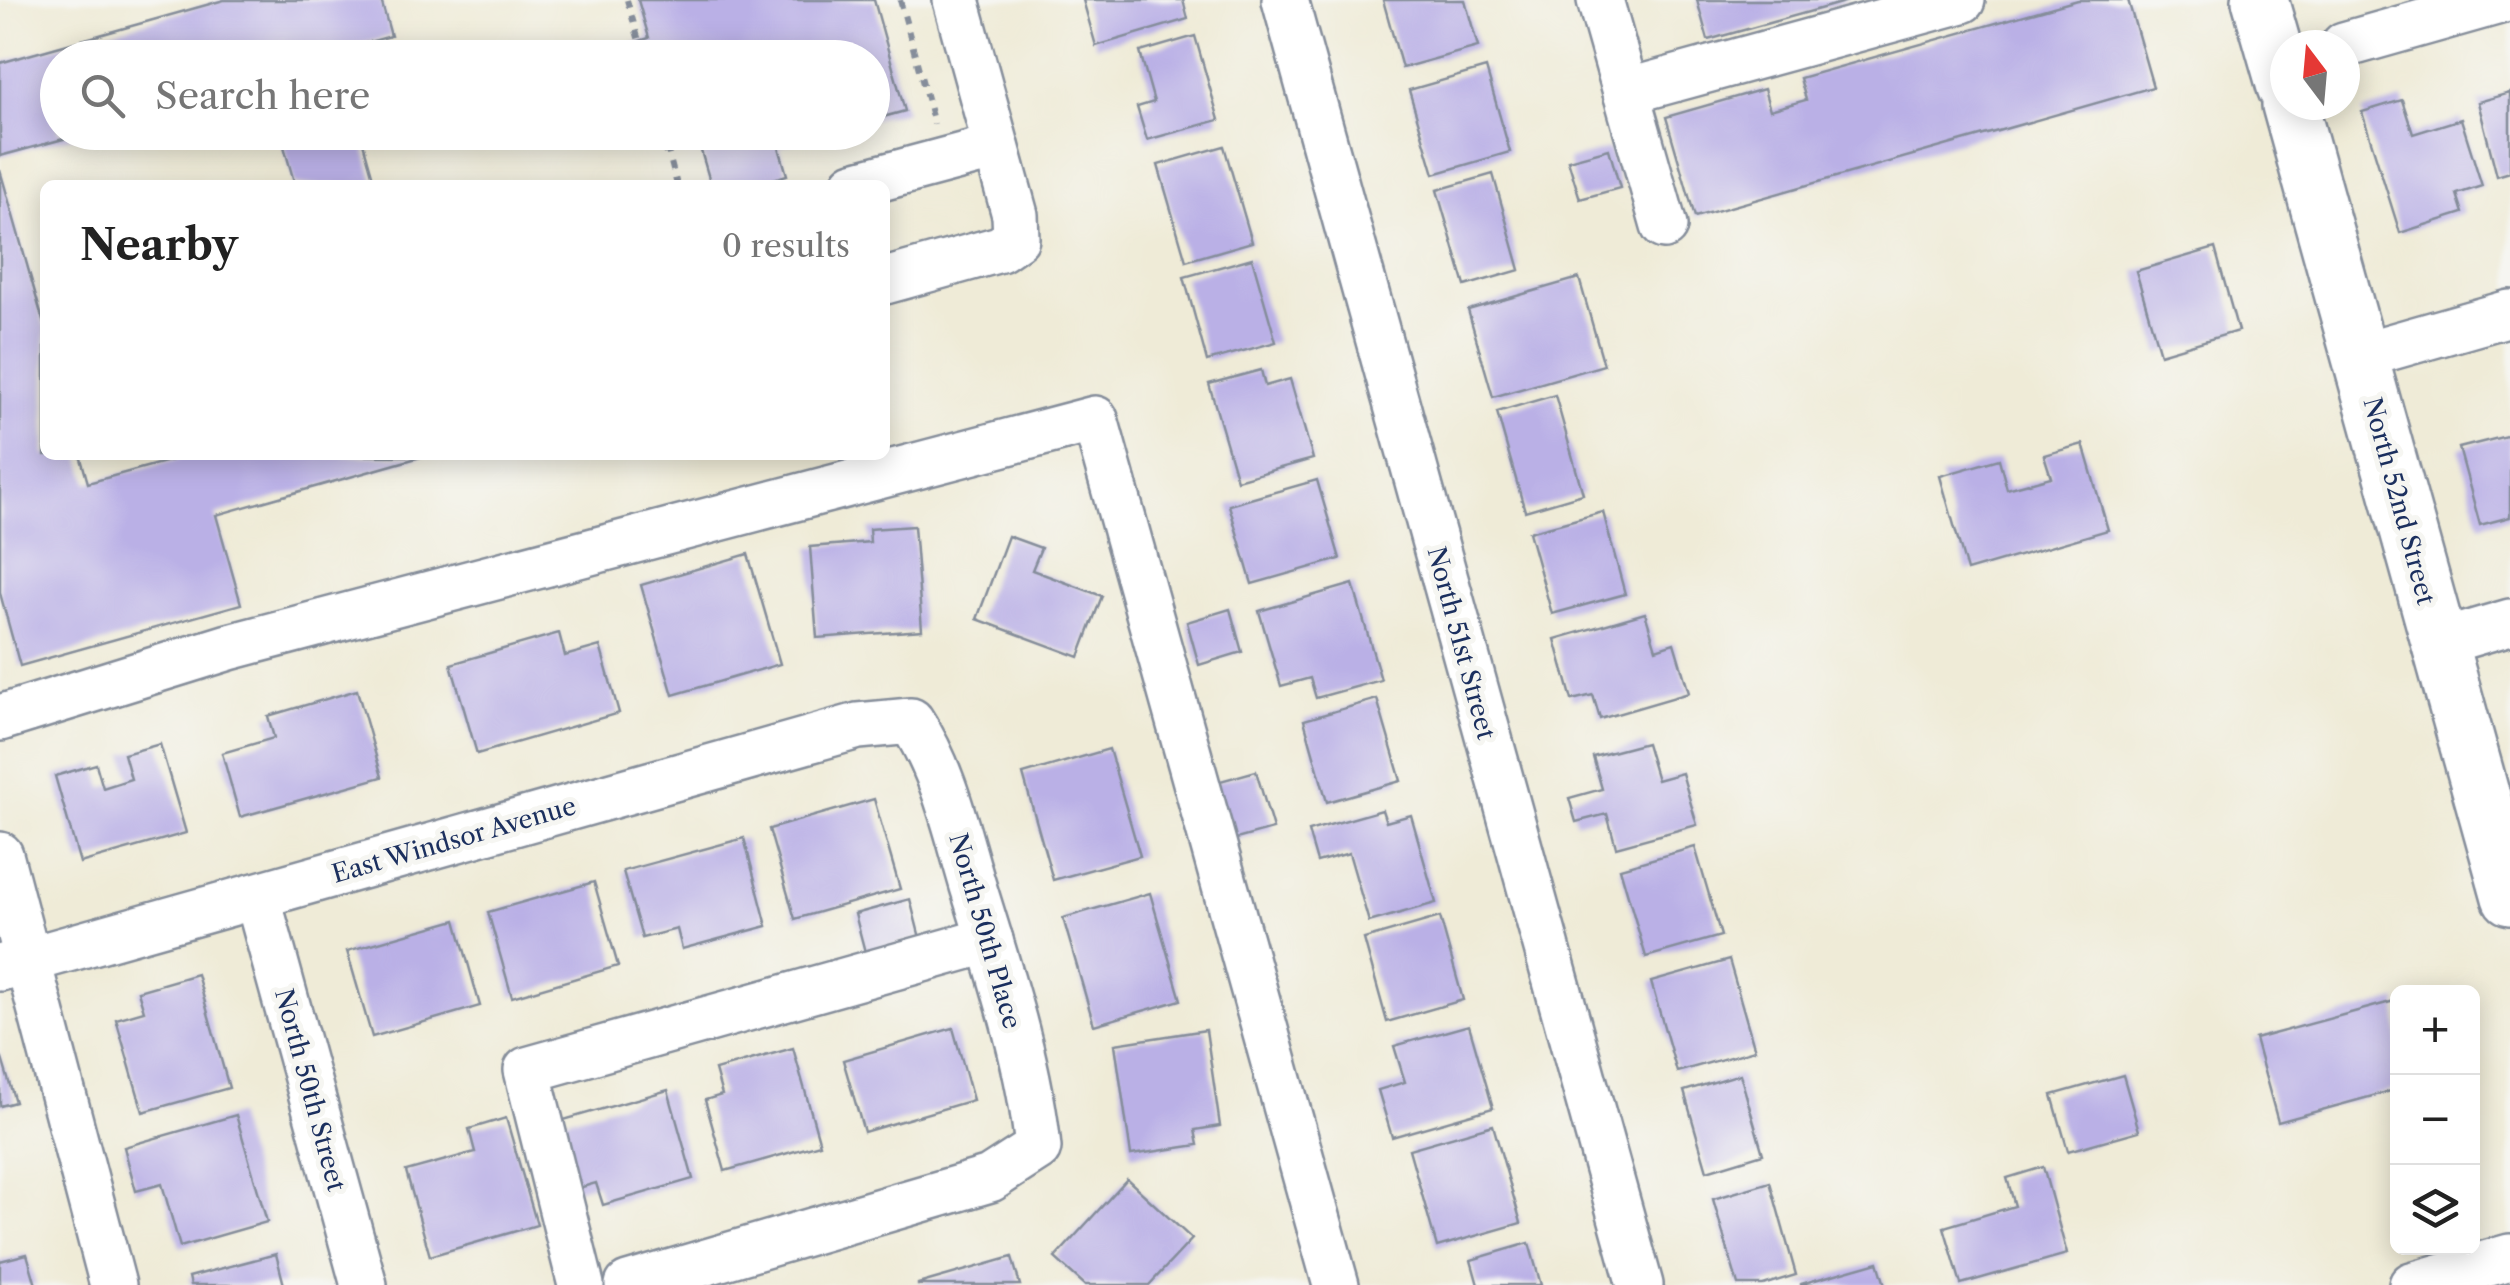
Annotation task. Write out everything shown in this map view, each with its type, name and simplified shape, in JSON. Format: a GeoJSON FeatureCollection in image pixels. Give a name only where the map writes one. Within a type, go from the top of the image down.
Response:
{"type":"FeatureCollection","features":[{"type":"Feature","properties":{"kind":"main road","name":"North 52nd Street"},"geometry":{"type":"LineString","coordinates":[[2260,0],[2270,32]]}},
{"type":"Feature","properties":{"kind":"main road","name":"North 52nd Street"},"geometry":{"type":"LineString","coordinates":[[2296,120],[2510,897]]}},
{"type":"Feature","properties":{"kind":"street"},"geometry":{"type":"LineString","coordinates":[[890,279],[1000,249],[1016,238],[1015,215],[956,0]]}},
{"type":"Feature","properties":{"kind":"street","name":"North 51st Street"},"geometry":{"type":"LineString","coordinates":[[1285,0],[1640,1285]]}},
{"type":"Feature","properties":{"kind":"street"},"geometry":{"type":"LineString","coordinates":[[1600,0],[1664,226]]}},
{"type":"Feature","properties":{"kind":"street"},"geometry":{"type":"LineString","coordinates":[[1626,92],[1962,0]]}},
{"type":"Feature","properties":{"kind":"street"},"geometry":{"type":"LineString","coordinates":[[2360,40],[2503,0]]}},
{"type":"Feature","properties":{"kind":"street"},"geometry":{"type":"LineString","coordinates":[[873,180],[996,146]]}},
{"type":"Feature","properties":{"kind":"street"},"geometry":{"type":"LineString","coordinates":[[2359,356],[2510,312]]}},
{"type":"Feature","properties":{"kind":"street"},"geometry":{"type":"LineString","coordinates":[[0,718],[230,647],[1095,419],[1336,1285]]}},
{"type":"Feature","properties":{"kind":"street"},"geometry":{"type":"LineString","coordinates":[[2438,643],[2510,622]]}},
{"type":"Feature","properties":{"kind":"street","name":"East Windsor Avenue"},"geometry":{"type":"LineString","coordinates":[[15,964],[858,726],[910,721]]}},
{"type":"Feature","properties":{"kind":"street","name":"North 50th Place"},"geometry":{"type":"LineString","coordinates":[[628,1285],[990,1178],[1038,1148],[1033,1101],[990,940],[934,757],[910,721]]}},
{"type":"Feature","properties":{"kind":"street"},"geometry":{"type":"LineString","coordinates":[[0,855],[15,964],[36,1002],[113,1285]]}},
{"type":"Feature","properties":{"kind":"street","name":"North 50th Street"},"geometry":{"type":"LineString","coordinates":[[257,896],[364,1285]]}},
{"type":"Feature","properties":{"kind":"street"},"geometry":{"type":"LineString","coordinates":[[581,1285],[527,1070],[990,940]]}},
{"type":"Feature","properties":{"kind":"street"},"geometry":{"type":"LineString","coordinates":[[2412,1285],[2510,1256]]}},
{"type":"Feature","properties":{"kind":"path"},"geometry":{"type":"LineString","coordinates":[[628,0],[639,40]]}},
{"type":"Feature","properties":{"kind":"path"},"geometry":{"type":"LineString","coordinates":[[900,0],[944,161]]}},
{"type":"Feature","properties":{"kind":"path"},"geometry":{"type":"LineString","coordinates":[[668,150],[676,180]]}},
{"type":"Feature","properties":{"kind":"building"},"geometry":{"type":"Polygon","coordinates":[[[224,0],[381,0],[391,36],[377,40],[82,40],[224,0]]]}},
{"type":"Feature","properties":{"kind":"building"},"geometry":{"type":"Polygon","coordinates":[[[638,0],[874,0],[885,40],[643,40],[649,38],[638,0]]]}},
{"type":"Feature","properties":{"kind":"building"},"geometry":{"type":"Polygon","coordinates":[[[1083,0],[1183,0],[1188,19],[1096,46],[1083,0]]]}},
{"type":"Feature","properties":{"kind":"building"},"geometry":{"type":"Polygon","coordinates":[[[1383,0],[1465,0],[1478,47],[1402,68],[1383,0]]]}},
{"type":"Feature","properties":{"kind":"building"},"geometry":{"type":"Polygon","coordinates":[[[1697,0],[1848,0],[1848,1],[1708,40],[1697,0]]]}},
{"type":"Feature","properties":{"kind":"building"},"geometry":{"type":"Polygon","coordinates":[[[2078,0],[2128,0],[2153,87],[1695,217],[1666,117],[1764,89],[1770,110],[1806,100],[1800,78],[2078,0]]]}},
{"type":"Feature","properties":{"kind":"building"},"geometry":{"type":"Polygon","coordinates":[[[1195,36],[1219,120],[1147,140],[1137,107],[1154,102],[1140,52],[1195,36]]]}},
{"type":"Feature","properties":{"kind":"building"},"geometry":{"type":"Polygon","coordinates":[[[40,52],[40,145],[0,156],[0,63],[40,52]]]}},
{"type":"Feature","properties":{"kind":"building"},"geometry":{"type":"Polygon","coordinates":[[[890,57],[905,111],[890,115],[890,57]]]}},
{"type":"Feature","properties":{"kind":"building"},"geometry":{"type":"Polygon","coordinates":[[[1486,68],[1510,152],[1434,174],[1409,90],[1486,68]]]}},
{"type":"Feature","properties":{"kind":"building"},"geometry":{"type":"Polygon","coordinates":[[[2510,93],[2510,172],[2497,176],[2478,102],[2510,93]]]}},
{"type":"Feature","properties":{"kind":"building"},"geometry":{"type":"Polygon","coordinates":[[[2402,100],[2413,134],[2461,119],[2482,186],[2457,194],[2463,213],[2400,233],[2362,112],[2402,100]]]}},
{"type":"Feature","properties":{"kind":"building"},"geometry":{"type":"Polygon","coordinates":[[[1224,146],[1252,242],[1186,261],[1158,165],[1224,146]]]}},
{"type":"Feature","properties":{"kind":"building"},"geometry":{"type":"Polygon","coordinates":[[[1609,149],[1620,188],[1580,199],[1568,160],[1609,149]]]}},
{"type":"Feature","properties":{"kind":"building"},"geometry":{"type":"Polygon","coordinates":[[[285,150],[365,150],[374,180],[294,180],[285,150]]]}},
{"type":"Feature","properties":{"kind":"building"},"geometry":{"type":"Polygon","coordinates":[[[701,150],[780,150],[787,175],[770,180],[710,180],[701,150]]]}},
{"type":"Feature","properties":{"kind":"building"},"geometry":{"type":"Polygon","coordinates":[[[0,170],[40,310],[40,460],[81,460],[88,483],[172,460],[410,460],[216,515],[241,604],[20,666],[0,593],[0,170]]]}},
{"type":"Feature","properties":{"kind":"building"},"geometry":{"type":"Polygon","coordinates":[[[1493,174],[1520,270],[1465,286],[1437,190],[1493,174]]]}},
{"type":"Feature","properties":{"kind":"building"},"geometry":{"type":"Polygon","coordinates":[[[2215,248],[2238,331],[2160,354],[2136,271],[2215,248]]]}},
{"type":"Feature","properties":{"kind":"building"},"geometry":{"type":"Polygon","coordinates":[[[1252,258],[1276,342],[1207,361],[1184,277],[1252,258]]]}},
{"type":"Feature","properties":{"kind":"building"},"geometry":{"type":"Polygon","coordinates":[[[1579,278],[1604,365],[1493,397],[1468,310],[1579,278]]]}},
{"type":"Feature","properties":{"kind":"building"},"geometry":{"type":"Polygon","coordinates":[[[1261,370],[1265,386],[1290,379],[1313,459],[1237,480],[1209,384],[1261,370]]]}},
{"type":"Feature","properties":{"kind":"building"},"geometry":{"type":"Polygon","coordinates":[[[1555,395],[1583,494],[1525,511],[1497,412],[1555,395]]]}},
{"type":"Feature","properties":{"kind":"building"},"geometry":{"type":"Polygon","coordinates":[[[2510,435],[2510,517],[2480,525],[2459,448],[2510,435]]]}},
{"type":"Feature","properties":{"kind":"building"},"geometry":{"type":"Polygon","coordinates":[[[2083,444],[2108,530],[1967,571],[1940,476],[1999,459],[2007,489],[2051,477],[2044,455],[2083,444]]]}},
{"type":"Feature","properties":{"kind":"building"},"geometry":{"type":"Polygon","coordinates":[[[1317,480],[1340,559],[1252,584],[1229,505],[1317,480]]]}},
{"type":"Feature","properties":{"kind":"building"},"geometry":{"type":"Polygon","coordinates":[[[1603,512],[1625,594],[1552,614],[1529,532],[1603,512]]]}},
{"type":"Feature","properties":{"kind":"building"},"geometry":{"type":"Polygon","coordinates":[[[914,526],[922,630],[817,638],[810,547],[870,542],[869,529],[914,526]]]}},
{"type":"Feature","properties":{"kind":"building"},"geometry":{"type":"Polygon","coordinates":[[[1008,536],[1041,548],[1032,570],[1102,596],[1079,657],[977,619],[1008,536]]]}},
{"type":"Feature","properties":{"kind":"building"},"geometry":{"type":"Polygon","coordinates":[[[748,554],[780,664],[673,695],[641,585],[748,554]]]}},
{"type":"Feature","properties":{"kind":"building"},"geometry":{"type":"Polygon","coordinates":[[[1353,584],[1381,680],[1316,698],[1310,678],[1281,686],[1259,611],[1353,584]]]}},
{"type":"Feature","properties":{"kind":"building"},"geometry":{"type":"Polygon","coordinates":[[[1230,609],[1242,652],[1199,665],[1187,622],[1230,609]]]}},
{"type":"Feature","properties":{"kind":"building"},"geometry":{"type":"Polygon","coordinates":[[[1645,613],[1656,649],[1674,643],[1689,693],[1600,719],[1593,695],[1572,700],[1555,639],[1645,613]]]}},
{"type":"Feature","properties":{"kind":"building"},"geometry":{"type":"Polygon","coordinates":[[[559,633],[565,656],[600,646],[619,713],[477,754],[451,664],[559,633]]]}},
{"type":"Feature","properties":{"kind":"building"},"geometry":{"type":"Polygon","coordinates":[[[357,690],[382,777],[240,817],[222,753],[274,738],[268,716],[357,690]]]}},
{"type":"Feature","properties":{"kind":"building"},"geometry":{"type":"Polygon","coordinates":[[[1377,699],[1401,781],[1327,802],[1304,720],[1377,699]]]}},
{"type":"Feature","properties":{"kind":"building"},"geometry":{"type":"Polygon","coordinates":[[[1646,743],[1657,780],[1682,773],[1697,825],[1616,847],[1607,814],[1576,822],[1569,798],[1602,789],[1593,757],[1646,743]]]}},
{"type":"Feature","properties":{"kind":"building"},"geometry":{"type":"Polygon","coordinates":[[[160,744],[186,833],[80,863],[55,776],[96,764],[103,788],[131,779],[124,754],[160,744]]]}},
{"type":"Feature","properties":{"kind":"building"},"geometry":{"type":"Polygon","coordinates":[[[1109,749],[1140,856],[1053,880],[1023,774],[1109,749]]]}},
{"type":"Feature","properties":{"kind":"building"},"geometry":{"type":"Polygon","coordinates":[[[1256,771],[1273,829],[1229,841],[1213,783],[1256,771]]]}},
{"type":"Feature","properties":{"kind":"building"},"geometry":{"type":"Polygon","coordinates":[[[874,799],[900,889],[795,919],[769,829],[874,799]]]}},
{"type":"Feature","properties":{"kind":"building"},"geometry":{"type":"Polygon","coordinates":[[[1382,810],[1386,822],[1411,815],[1436,903],[1369,922],[1349,853],[1317,862],[1308,831],[1382,810]]]}},
{"type":"Feature","properties":{"kind":"building"},"geometry":{"type":"Polygon","coordinates":[[[744,838],[767,926],[682,949],[677,929],[642,938],[623,871],[744,838]]]}},
{"type":"Feature","properties":{"kind":"building"},"geometry":{"type":"Polygon","coordinates":[[[1695,847],[1721,936],[1646,957],[1620,868],[1695,847]]]}},
{"type":"Feature","properties":{"kind":"building"},"geometry":{"type":"Polygon","coordinates":[[[594,882],[618,966],[512,997],[488,912],[594,882]]]}},
{"type":"Feature","properties":{"kind":"building"},"geometry":{"type":"Polygon","coordinates":[[[1150,893],[1181,1000],[1094,1025],[1063,918],[1150,893]]]}},
{"type":"Feature","properties":{"kind":"building"},"geometry":{"type":"Polygon","coordinates":[[[910,899],[920,938],[865,952],[855,914],[910,899]]]}},
{"type":"Feature","properties":{"kind":"building"},"geometry":{"type":"Polygon","coordinates":[[[1440,917],[1463,1000],[1387,1022],[1364,939],[1440,917]]]}},
{"type":"Feature","properties":{"kind":"building"},"geometry":{"type":"Polygon","coordinates":[[[456,920],[480,1006],[372,1037],[347,951],[456,920]]]}},
{"type":"Feature","properties":{"kind":"building"},"geometry":{"type":"Polygon","coordinates":[[[1729,960],[1755,1050],[1677,1072],[1651,982],[1729,960]]]}},
{"type":"Feature","properties":{"kind":"building"},"geometry":{"type":"Polygon","coordinates":[[[197,974],[229,1088],[143,1112],[116,1019],[144,1011],[138,991],[197,974]]]}},
{"type":"Feature","properties":{"kind":"building"},"geometry":{"type":"Polygon","coordinates":[[[2390,1002],[2390,1091],[2278,1122],[2255,1039],[2390,1002]]]}},
{"type":"Feature","properties":{"kind":"building"},"geometry":{"type":"Polygon","coordinates":[[[1469,1025],[1493,1108],[1392,1137],[1378,1090],[1405,1082],[1394,1046],[1469,1025]]]}},
{"type":"Feature","properties":{"kind":"building"},"geometry":{"type":"Polygon","coordinates":[[[953,1028],[973,1100],[864,1132],[843,1060],[953,1028]]]}},
{"type":"Feature","properties":{"kind":"building"},"geometry":{"type":"Polygon","coordinates":[[[1206,1030],[1220,1126],[1195,1130],[1198,1145],[1131,1155],[1115,1044],[1206,1030]]]}},
{"type":"Feature","properties":{"kind":"building"},"geometry":{"type":"Polygon","coordinates":[[[793,1048],[820,1144],[725,1171],[705,1100],[722,1095],[715,1070],[793,1048]]]}},
{"type":"Feature","properties":{"kind":"building"},"geometry":{"type":"Polygon","coordinates":[[[0,1052],[15,1102],[0,1106],[0,1052]]]}},
{"type":"Feature","properties":{"kind":"building"},"geometry":{"type":"Polygon","coordinates":[[[1740,1074],[1763,1154],[1707,1171],[1684,1091],[1740,1074]]]}},
{"type":"Feature","properties":{"kind":"building"},"geometry":{"type":"Polygon","coordinates":[[[2123,1075],[2139,1131],[2068,1151],[2052,1095],[2123,1075]]]}},
{"type":"Feature","properties":{"kind":"building"},"geometry":{"type":"Polygon","coordinates":[[[668,1090],[693,1179],[603,1205],[596,1183],[572,1190],[553,1123],[668,1090]]]}},
{"type":"Feature","properties":{"kind":"building"},"geometry":{"type":"Polygon","coordinates":[[[236,1115],[267,1222],[180,1247],[162,1184],[136,1191],[124,1147],[236,1115]]]}},
{"type":"Feature","properties":{"kind":"building"},"geometry":{"type":"Polygon","coordinates":[[[506,1118],[537,1225],[430,1256],[406,1171],[475,1152],[469,1129],[506,1118]]]}},
{"type":"Feature","properties":{"kind":"building"},"geometry":{"type":"Polygon","coordinates":[[[1493,1125],[1521,1223],[1437,1247],[1409,1149],[1493,1125]]]}},
{"type":"Feature","properties":{"kind":"building"},"geometry":{"type":"Polygon","coordinates":[[[2043,1167],[2067,1254],[1961,1284],[1944,1227],[2015,1206],[2007,1178],[2043,1167]]]}},
{"type":"Feature","properties":{"kind":"building"},"geometry":{"type":"Polygon","coordinates":[[[1127,1179],[1192,1239],[1149,1285],[1085,1285],[1055,1258],[1127,1179]]]}},
{"type":"Feature","properties":{"kind":"building"},"geometry":{"type":"Polygon","coordinates":[[[1770,1182],[1796,1275],[1763,1285],[1738,1285],[1713,1199],[1770,1182]]]}},
{"type":"Feature","properties":{"kind":"building"},"geometry":{"type":"Polygon","coordinates":[[[1529,1243],[1541,1285],[1478,1285],[1471,1260],[1529,1243]]]}},
{"type":"Feature","properties":{"kind":"building"},"geometry":{"type":"Polygon","coordinates":[[[27,1254],[36,1285],[0,1285],[0,1261],[27,1254]]]}},
{"type":"Feature","properties":{"kind":"building"},"geometry":{"type":"Polygon","coordinates":[[[276,1254],[284,1285],[191,1285],[189,1277],[276,1254]]]}},
{"type":"Feature","properties":{"kind":"building"},"geometry":{"type":"Polygon","coordinates":[[[1012,1257],[1020,1285],[918,1285],[918,1284],[1012,1257]]]}},
{"type":"Feature","properties":{"kind":"building"},"geometry":{"type":"Polygon","coordinates":[[[1878,1262],[1885,1285],[1801,1285],[1801,1284],[1878,1262]]]}}]}
